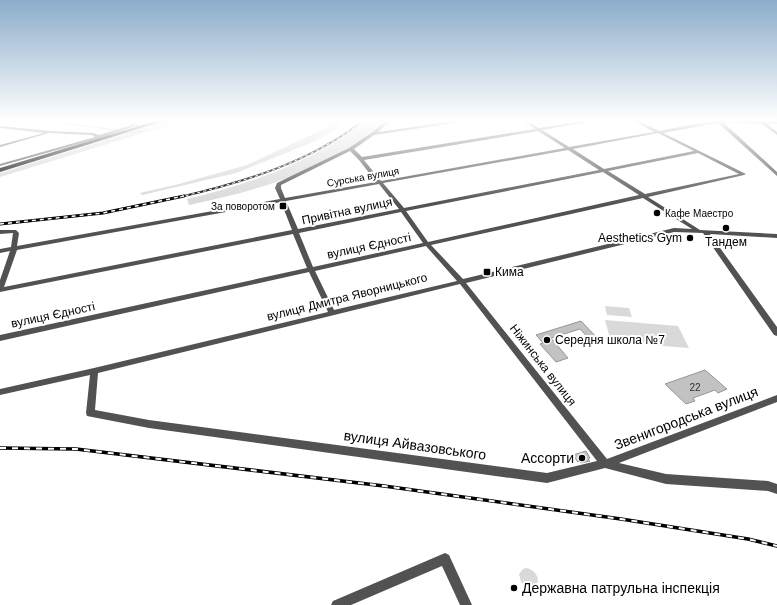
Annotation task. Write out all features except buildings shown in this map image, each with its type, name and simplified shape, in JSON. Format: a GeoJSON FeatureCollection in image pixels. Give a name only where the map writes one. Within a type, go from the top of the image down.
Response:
{"type":"FeatureCollection","features":[{"type":"Feature","properties":{"kind":"main road"},"geometry":{"type":"LineString","coordinates":[[0,170],[71,148]]}},
{"type":"Feature","properties":{"kind":"street"},"geometry":{"type":"LineString","coordinates":[[0,165],[57,148]]}},
{"type":"Feature","properties":{"kind":"street"},"geometry":{"type":"LineString","coordinates":[[361,159],[427,148]]}},
{"type":"Feature","properties":{"kind":"street","name":"Сурська вулиця"},"geometry":{"type":"LineString","coordinates":[[0,251],[572,148]]}},
{"type":"Feature","properties":{"kind":"street"},"geometry":{"type":"LineString","coordinates":[[690,148],[697,152]]}},
{"type":"Feature","properties":{"kind":"street"},"geometry":{"type":"LineString","coordinates":[[747,148],[777,175]]}},
{"type":"Feature","properties":{"kind":"street"},"geometry":{"type":"LineString","coordinates":[[332,313],[311,270],[278,188],[279,184],[282,182],[351,149]]}},
{"type":"Feature","properties":{"kind":"street","name":"Ніжинська вулиця"},"geometry":{"type":"LineString","coordinates":[[351,149],[380,182],[427,244],[462,282],[605,464]]}},
{"type":"Feature","properties":{"kind":"street"},"geometry":{"type":"LineString","coordinates":[[568,149],[702,232],[777,333]]}},
{"type":"Feature","properties":{"kind":"street","name":"Привітна вулиця"},"geometry":{"type":"LineString","coordinates":[[0,290],[697,152]]}},
{"type":"Feature","properties":{"kind":"street","name":"вулиця Єдності"},"geometry":{"type":"LineString","coordinates":[[0,338],[744,174],[697,152]]}},
{"type":"Feature","properties":{"kind":"street"},"geometry":{"type":"LineString","coordinates":[[0,232],[11,230],[16,233],[14,249],[0,290]]}},
{"type":"Feature","properties":{"kind":"street","name":"вулиця Дмитра Яворницького"},"geometry":{"type":"LineString","coordinates":[[0,392],[94,371],[674,230],[777,236]]}},
{"type":"Feature","properties":{"kind":"street","name":"вулиця Айвазовського"},"geometry":{"type":"LineString","coordinates":[[94,371],[90,413],[149,424],[547,478],[605,464],[666,479],[768,486],[777,489]]}},
{"type":"Feature","properties":{"kind":"street","name":"Звенигородська вулиця"},"geometry":{"type":"LineString","coordinates":[[605,464],[777,398]]}},
{"type":"Feature","properties":{"kind":"street"},"geometry":{"type":"LineString","coordinates":[[337,605],[445,559],[466,605]]}},
{"type":"Feature","properties":{"kind":"shaded area"},"geometry":{"type":"Polygon","coordinates":[[[79,148],[94,148],[0,177],[0,173],[79,148]]]}},
{"type":"Feature","properties":{"kind":"shaded area"},"geometry":{"type":"Polygon","coordinates":[[[283,148],[298,148],[236,173],[142,195],[140,193],[179,184],[247,165],[283,148]]]}},
{"type":"Feature","properties":{"kind":"shaded area"},"geometry":{"type":"Polygon","coordinates":[[[326,148],[349,148],[329,160],[291,177],[251,190],[189,205],[187,199],[235,186],[282,169],[326,148]]]}},
{"type":"Feature","properties":{"kind":"shaded area"},"geometry":{"type":"Polygon","coordinates":[[[605,306],[629,308],[632,317],[607,315],[605,306]]]}},
{"type":"Feature","properties":{"kind":"shaded area"},"geometry":{"type":"Polygon","coordinates":[[[605,320],[678,326],[689,348],[611,342],[605,320]]]}},
{"type":"Feature","properties":{"kind":"shaded area"},"geometry":{"type":"Polygon","coordinates":[[[526,568],[534,572],[537,576],[538,580],[536,586],[532,588],[527,588],[521,582],[519,574],[526,568]]]}},
{"type":"Feature","properties":{"kind":"railway"},"geometry":{"type":"LineString","coordinates":[[184,196],[228,185],[276,169],[322,148]]}},
{"type":"Feature","properties":{"kind":"railway"},"geometry":{"type":"LineString","coordinates":[[0,224],[103,213],[184,196]]}},
{"type":"Feature","properties":{"kind":"railway"},"geometry":{"type":"LineString","coordinates":[[180,197],[184,196]]}},
{"type":"Feature","properties":{"kind":"railway"},"geometry":{"type":"LineString","coordinates":[[0,448],[76,449],[384,486],[621,519],[748,539],[777,546]]}},
{"type":"Feature","properties":{"kind":"place","name":"За поворотом"},"geometry":{"type":"Point","coordinates":[283,206]}},
{"type":"Feature","properties":{"kind":"place","name":"Кафе Маестро"},"geometry":{"type":"Point","coordinates":[657,213]}},
{"type":"Feature","properties":{"kind":"place","name":"Тандем"},"geometry":{"type":"Point","coordinates":[726,228]}},
{"type":"Feature","properties":{"kind":"place","name":"Aesthetics Gym"},"geometry":{"type":"Point","coordinates":[690,238]}},
{"type":"Feature","properties":{"kind":"place","name":"Кима"},"geometry":{"type":"Point","coordinates":[487,272]}},
{"type":"Feature","properties":{"kind":"place","name":"Середня школа №7"},"geometry":{"type":"Point","coordinates":[547,340]}},
{"type":"Feature","properties":{"kind":"place","name":"Ассорти"},"geometry":{"type":"Point","coordinates":[582,458]}},
{"type":"Feature","properties":{"kind":"place","name":"Державна патрульна інспекція"},"geometry":{"type":"Point","coordinates":[514,588]}}]}
